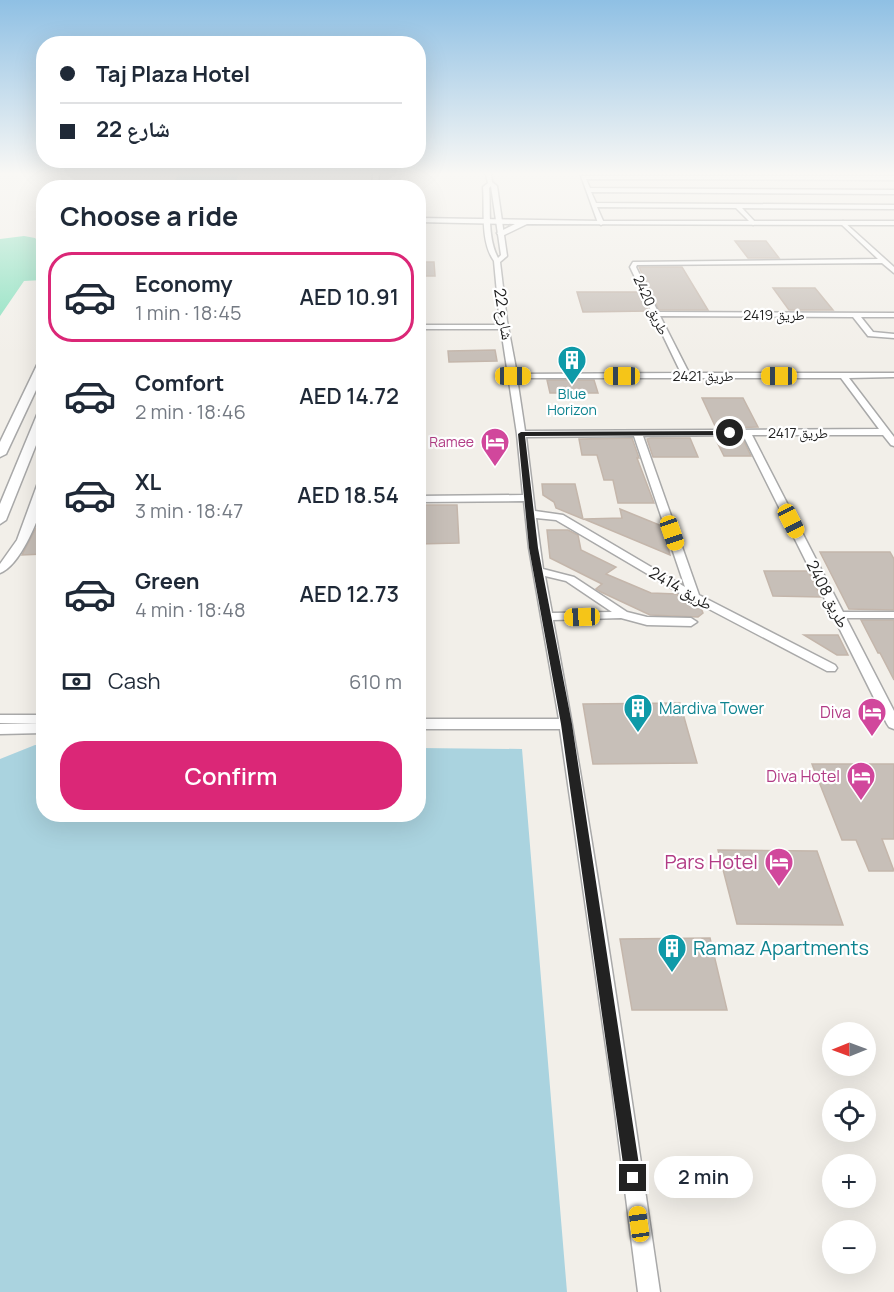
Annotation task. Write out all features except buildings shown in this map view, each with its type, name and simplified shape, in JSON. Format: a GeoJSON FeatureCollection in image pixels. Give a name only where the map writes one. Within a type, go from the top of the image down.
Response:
{"type":"FeatureCollection","features":[{"type":"Feature","properties":{"kind":"street","name":"شارع 22"},"geometry":{"type":"LineString","coordinates":[[490,234],[492,256],[497,261],[538,571],[566,724],[649,1292]]}},
{"type":"Feature","properties":{"kind":"street"},"geometry":{"type":"LineString","coordinates":[[855,234],[894,271]]}},
{"type":"Feature","properties":{"kind":"street","name":"شارع 22"},"geometry":{"type":"LineString","coordinates":[[497,261],[504,256],[500,235]]}},
{"type":"Feature","properties":{"kind":"street","name":"طريق 2420"},"geometry":{"type":"LineString","coordinates":[[686,376],[633,267],[635,263],[645,261],[884,261]]}},
{"type":"Feature","properties":{"kind":"street","name":"طريق 2419"},"geometry":{"type":"LineString","coordinates":[[655,314],[894,315]]}},
{"type":"Feature","properties":{"kind":"street"},"geometry":{"type":"LineString","coordinates":[[855,315],[870,333],[894,336]]}},
{"type":"Feature","properties":{"kind":"street"},"geometry":{"type":"LineString","coordinates":[[426,327],[504,327]]}},
{"type":"Feature","properties":{"kind":"street"},"geometry":{"type":"LineString","coordinates":[[843,375],[894,443]]}},
{"type":"Feature","properties":{"kind":"street","name":"طريق 2421"},"geometry":{"type":"LineString","coordinates":[[513,376],[894,375]]}},
{"type":"Feature","properties":{"kind":"street"},"geometry":{"type":"LineString","coordinates":[[0,454],[36,378]]}},
{"type":"Feature","properties":{"kind":"street"},"geometry":{"type":"LineString","coordinates":[[0,520],[36,430]]}},
{"type":"Feature","properties":{"kind":"street","name":"طريق 2417"},"geometry":{"type":"LineString","coordinates":[[521,434],[886,432]]}},
{"type":"Feature","properties":{"kind":"street","name":"طريق 2408"},"geometry":{"type":"LineString","coordinates":[[746,433],[894,724]]}},
{"type":"Feature","properties":{"kind":"street"},"geometry":{"type":"LineString","coordinates":[[637,434],[694,597]]}},
{"type":"Feature","properties":{"kind":"street"},"geometry":{"type":"LineString","coordinates":[[426,499],[529,498]]}},
{"type":"Feature","properties":{"kind":"street"},"geometry":{"type":"LineString","coordinates":[[0,570],[14,555],[36,502]]}},
{"type":"Feature","properties":{"kind":"street","name":"طريق 2414"},"geometry":{"type":"LineString","coordinates":[[531,514],[559,517],[694,597],[831,668]]}},
{"type":"Feature","properties":{"kind":"street"},"geometry":{"type":"LineString","coordinates":[[538,571],[570,579],[621,610],[621,614]]}},
{"type":"Feature","properties":{"kind":"street"},"geometry":{"type":"LineString","coordinates":[[546,617],[621,614],[659,622],[691,622]]}},
{"type":"Feature","properties":{"kind":"street"},"geometry":{"type":"LineString","coordinates":[[838,615],[894,615]]}},
{"type":"Feature","properties":{"kind":"street"},"geometry":{"type":"LineString","coordinates":[[0,719],[36,719]]}},
{"type":"Feature","properties":{"kind":"street"},"geometry":{"type":"LineString","coordinates":[[426,724],[566,724]]}},
{"type":"Feature","properties":{"kind":"street"},"geometry":{"type":"LineString","coordinates":[[0,729],[36,728]]}},
{"type":"Feature","properties":{"kind":"green space"},"geometry":{"type":"Polygon","coordinates":[[[24,236],[36,239],[36,280],[24,281],[0,316],[0,239],[24,236]]]}},
{"type":"Feature","properties":{"kind":"water"},"geometry":{"type":"Polygon","coordinates":[[[36,745],[36,822],[426,822],[426,748],[522,749],[567,1292],[0,1292],[0,759],[36,745]]]}},
{"type":"Feature","properties":{"kind":"place","name":"Blue Horizon"},"geometry":{"type":"Point","coordinates":[572,386]}},
{"type":"Feature","properties":{"kind":"place","name":"Ramee"},"geometry":{"type":"Point","coordinates":[495,468]}},
{"type":"Feature","properties":{"kind":"place","name":"Mardiva Tower"},"geometry":{"type":"Point","coordinates":[638,734]}},
{"type":"Feature","properties":{"kind":"place","name":"Diva"},"geometry":{"type":"Point","coordinates":[872,738]}},
{"type":"Feature","properties":{"kind":"place","name":"Diva Hotel"},"geometry":{"type":"Point","coordinates":[861,802]}},
{"type":"Feature","properties":{"kind":"place","name":"Pars Hotel"},"geometry":{"type":"Point","coordinates":[779,888]}},
{"type":"Feature","properties":{"kind":"place","name":"Ramaz Apartments"},"geometry":{"type":"Point","coordinates":[672,974]}},
{"type":"Feature","properties":{"kind":"route"},"geometry":{"type":"LineString","coordinates":[[633,1178],[566,724],[534,548],[521,434],[730,433]]}}]}
